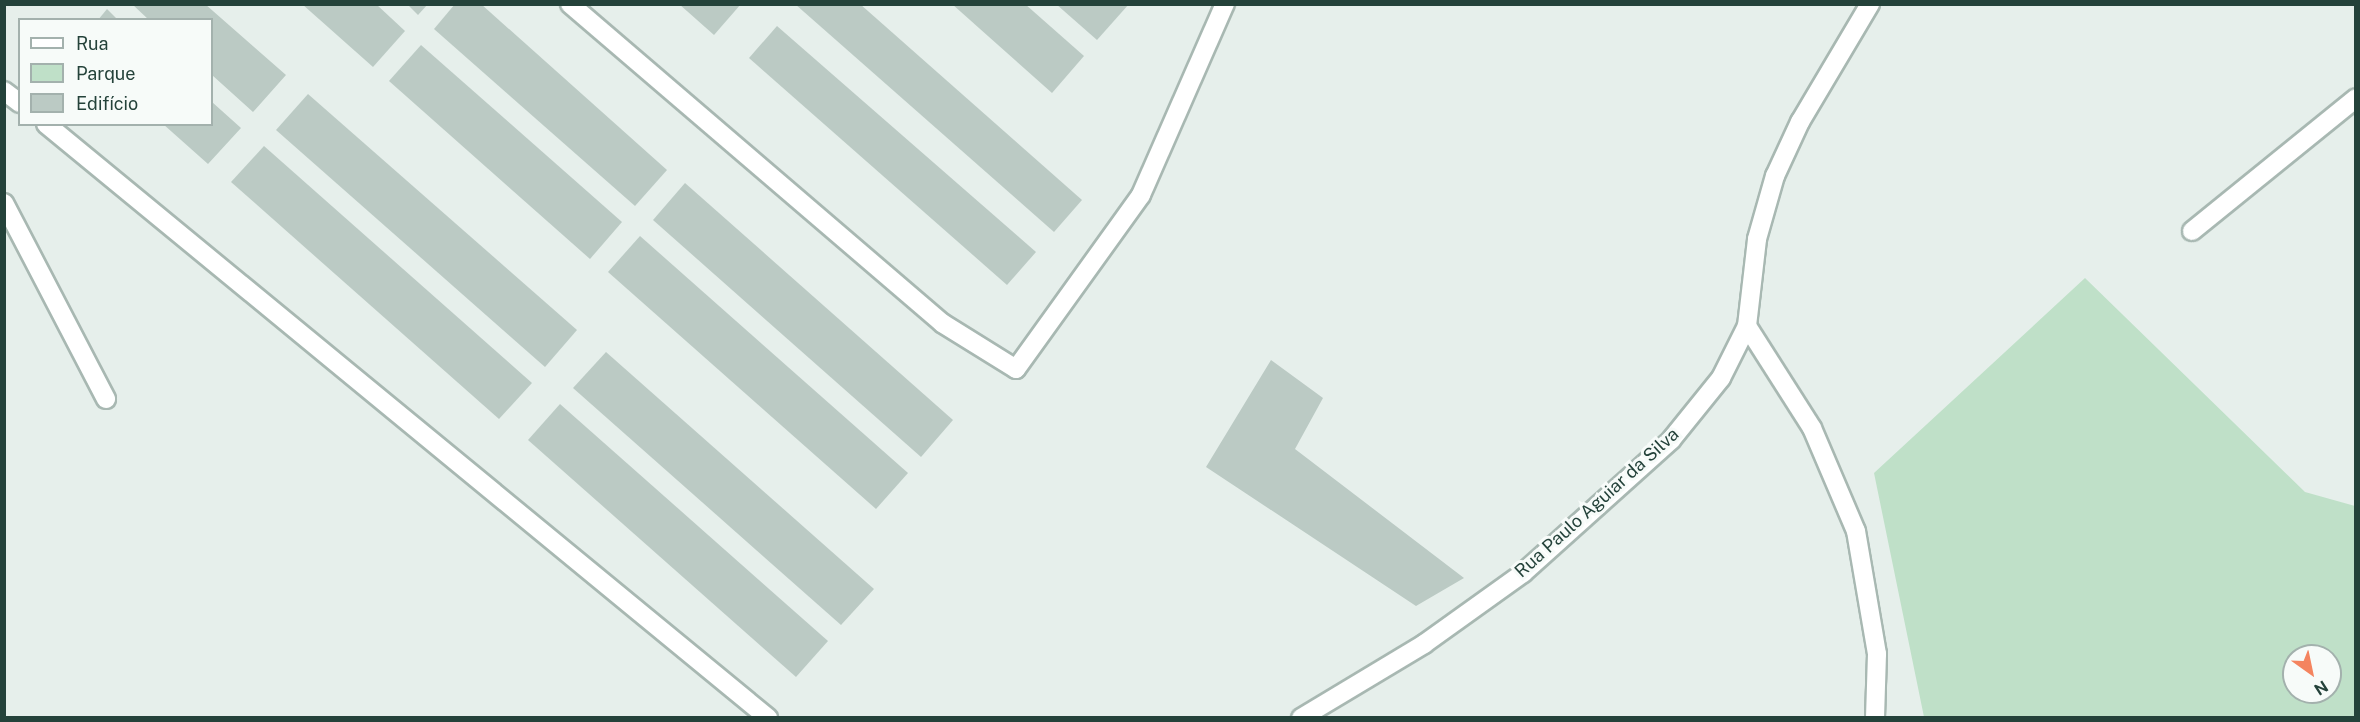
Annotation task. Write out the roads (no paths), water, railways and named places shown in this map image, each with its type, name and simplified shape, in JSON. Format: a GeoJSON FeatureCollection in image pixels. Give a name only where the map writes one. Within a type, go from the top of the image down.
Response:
{"type":"FeatureCollection","features":[{"type":"Feature","properties":{"kind":"street"},"geometry":{"type":"LineString","coordinates":[[570,4],[942,323],[1016,369],[1141,195],[1225,4]]}},
{"type":"Feature","properties":{"kind":"street","name":"Rua Paulo Aguiar da Silva"},"geometry":{"type":"LineString","coordinates":[[1300,717],[1424,644],[1523,573],[1671,440],[1722,378],[1747,326],[1757,239],[1775,176],[1800,122],[1870,4]]}},
{"type":"Feature","properties":{"kind":"street"},"geometry":{"type":"LineString","coordinates":[[4,91],[18,102]]}},
{"type":"Feature","properties":{"kind":"street"},"geometry":{"type":"LineString","coordinates":[[2192,231],[2355,98]]}},
{"type":"Feature","properties":{"kind":"street"},"geometry":{"type":"LineString","coordinates":[[48,126],[768,717]]}},
{"type":"Feature","properties":{"kind":"street"},"geometry":{"type":"LineString","coordinates":[[4,203],[106,399]]}},
{"type":"Feature","properties":{"kind":"street"},"geometry":{"type":"LineString","coordinates":[[1747,326],[1812,428],[1856,531],[1877,654],[1875,717]]}}]}
